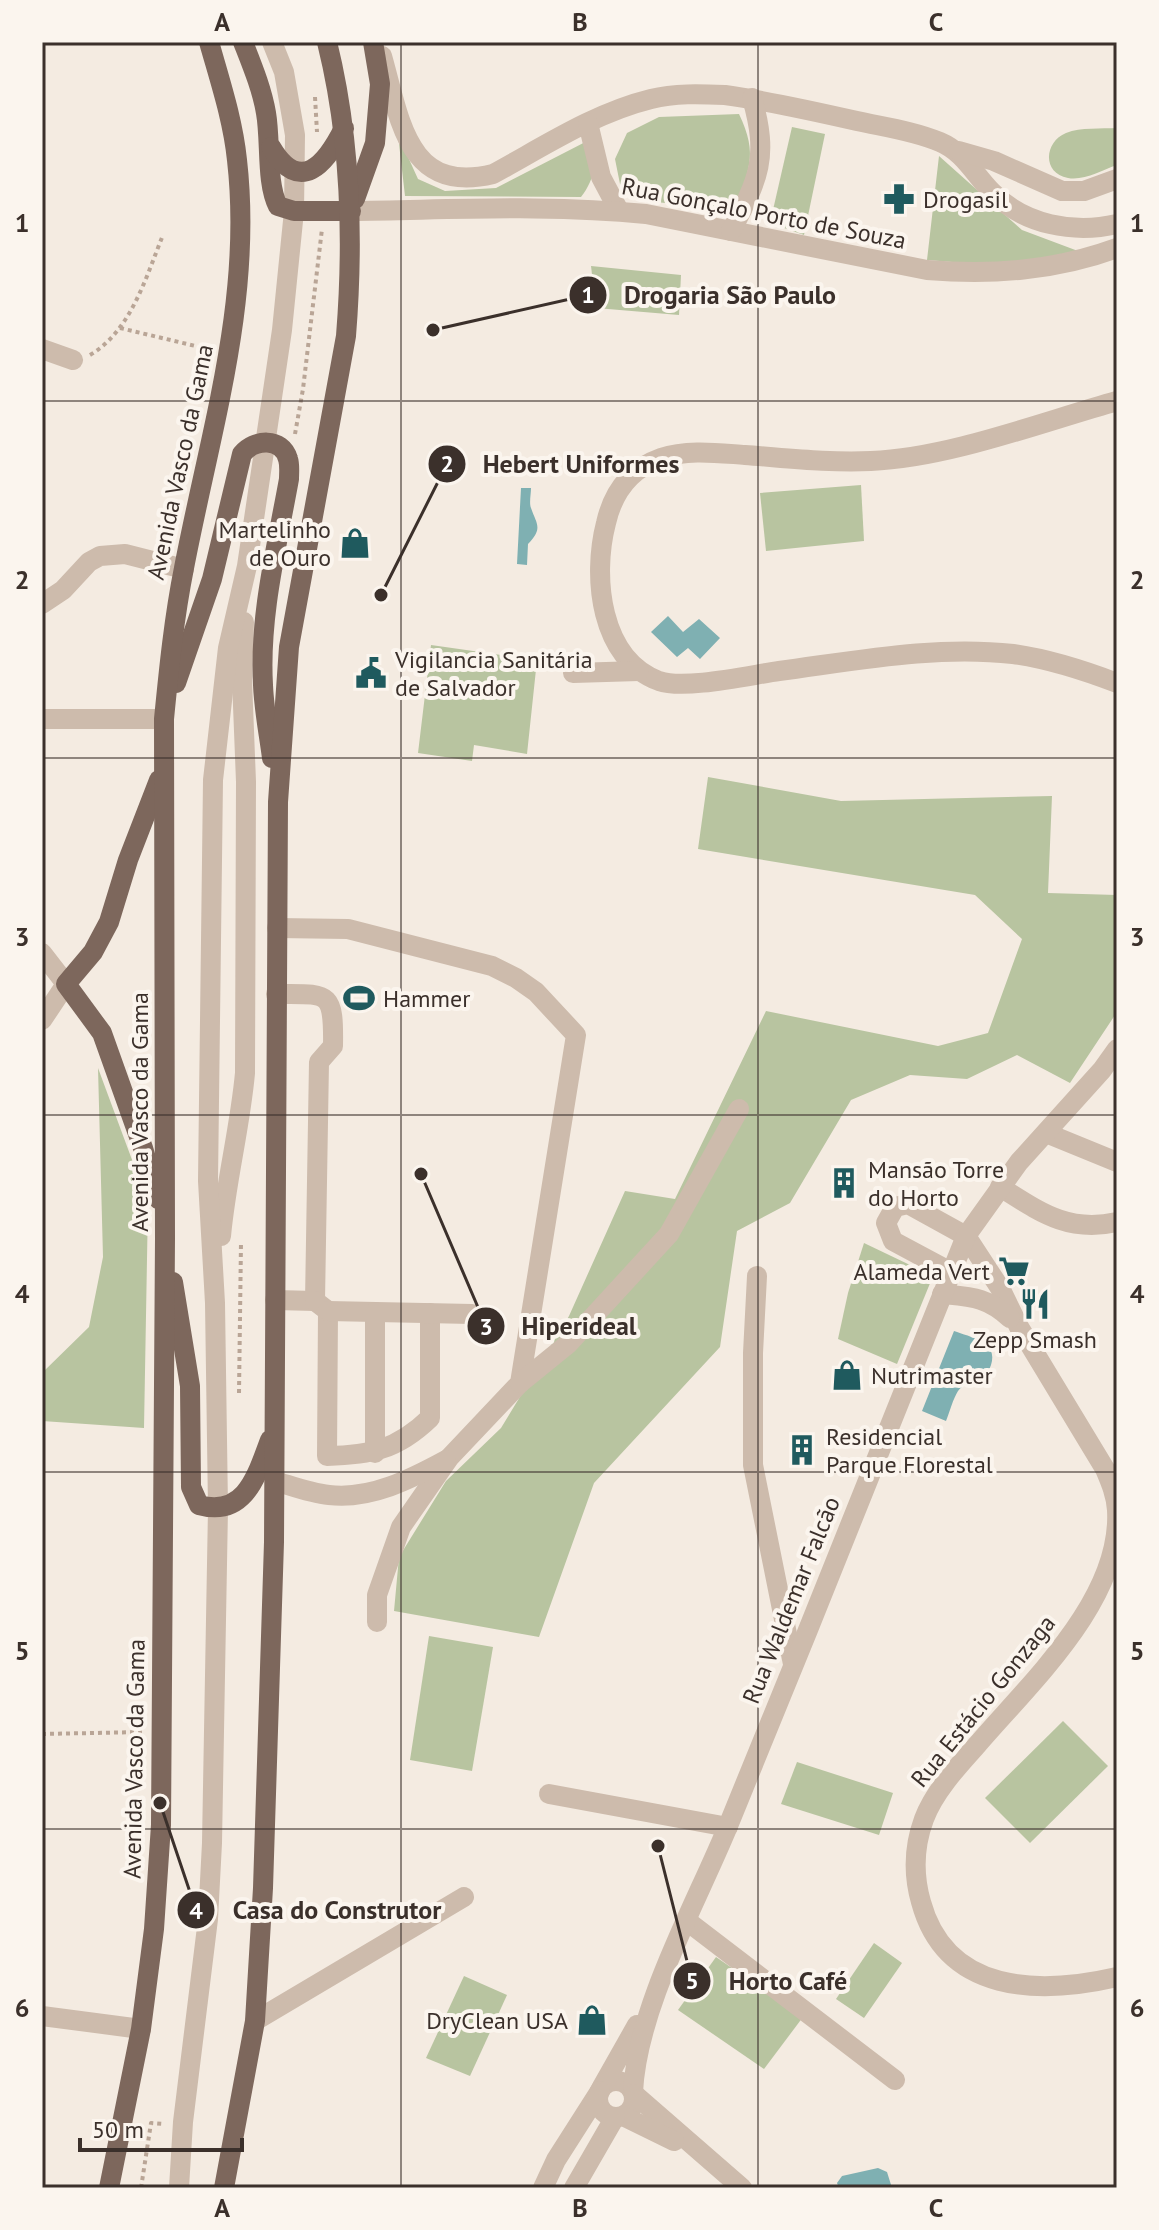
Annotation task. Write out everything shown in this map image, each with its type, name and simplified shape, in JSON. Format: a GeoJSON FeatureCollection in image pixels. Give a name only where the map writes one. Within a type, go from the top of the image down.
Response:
{"type":"FeatureCollection","features":[{"type":"Feature","properties":{"kind":"main road","name":"Avenida Vasco da Gama"},"geometry":{"type":"LineString","coordinates":[[109,2188],[141,2029],[159,1875],[165,1230],[164,719],[171,646],[184,569],[230,354],[238,285],[240,206],[237,159],[229,111],[209,42]]}},
{"type":"Feature","properties":{"kind":"main road"},"geometry":{"type":"LineString","coordinates":[[243,42],[259,82],[271,147],[276,201],[285,210],[351,211]]}},
{"type":"Feature","properties":{"kind":"main road"},"geometry":{"type":"LineString","coordinates":[[224,2188],[255,2021],[263,1888],[275,1481],[278,802],[289,647],[346,336],[350,286],[351,211],[344,128],[327,42]]}},
{"type":"Feature","properties":{"kind":"main road"},"geometry":{"type":"LineString","coordinates":[[351,211],[375,143],[380,84],[376,42]]}},
{"type":"Feature","properties":{"kind":"main road"},"geometry":{"type":"LineString","coordinates":[[271,147],[286,168],[295,172],[310,170],[322,165],[344,128]]}},
{"type":"Feature","properties":{"kind":"main road"},"geometry":{"type":"LineString","coordinates":[[164,719],[212,579],[242,454],[249,446],[265,442],[283,450],[289,465],[267,602],[263,656],[263,686],[278,802]]}},
{"type":"Feature","properties":{"kind":"main road"},"geometry":{"type":"LineString","coordinates":[[164,768],[128,860],[109,922],[93,952],[66,984],[102,1033],[143,1148],[165,1230],[190,1386],[191,1487],[199,1505],[218,1508],[246,1494],[275,1426]]}},
{"type":"Feature","properties":{"kind":"street"},"geometry":{"type":"LineString","coordinates":[[179,2188],[183,2122],[208,1919],[218,1508],[215,1303],[208,1181],[213,780],[228,648],[247,566],[290,271],[294,211],[295,135],[284,72],[272,42]]}},
{"type":"Feature","properties":{"kind":"street"},"geometry":{"type":"LineString","coordinates":[[376,42],[410,142],[429,169],[446,177],[476,178],[493,174],[588,123],[650,99],[696,94],[752,98],[924,136],[994,161],[1062,191],[1084,191],[1117,179]]}},
{"type":"Feature","properties":{"kind":"street"},"geometry":{"type":"LineString","coordinates":[[731,231],[754,187],[760,159],[760,128],[752,98]]}},
{"type":"Feature","properties":{"kind":"street"},"geometry":{"type":"LineString","coordinates":[[588,123],[601,177],[619,211]]}},
{"type":"Feature","properties":{"kind":"street"},"geometry":{"type":"LineString","coordinates":[[955,149],[992,192],[1028,217],[1073,228],[1117,224]]}},
{"type":"Feature","properties":{"kind":"street","name":"Rua Gonçalo Porto de Souza"},"geometry":{"type":"LineString","coordinates":[[351,211],[569,208],[619,211],[927,270],[956,272],[1016,272],[1079,261],[1117,248]]}},
{"type":"Feature","properties":{"kind":"street"},"geometry":{"type":"LineString","coordinates":[[42,349],[73,360]]}},
{"type":"Feature","properties":{"kind":"street"},"geometry":{"type":"LineString","coordinates":[[1117,401],[913,457],[836,461],[691,452],[669,456],[641,467],[615,495],[602,536],[601,569],[604,603],[621,653],[639,671],[662,682],[695,683],[871,659],[979,651],[1077,668],[1117,683]]}},
{"type":"Feature","properties":{"kind":"street"},"geometry":{"type":"LineString","coordinates":[[42,604],[63,590],[89,562],[108,554],[125,554],[184,569]]}},
{"type":"Feature","properties":{"kind":"street"},"geometry":{"type":"LineString","coordinates":[[215,1303],[227,1181],[245,1073],[246,782],[242,680],[247,566]]}},
{"type":"Feature","properties":{"kind":"street"},"geometry":{"type":"LineString","coordinates":[[573,673],[639,671]]}},
{"type":"Feature","properties":{"kind":"street"},"geometry":{"type":"LineString","coordinates":[[42,719],[164,719]]}},
{"type":"Feature","properties":{"kind":"street"},"geometry":{"type":"LineString","coordinates":[[277,928],[348,929],[492,966],[536,992],[576,1035],[520,1383]]}},
{"type":"Feature","properties":{"kind":"street"},"geometry":{"type":"LineString","coordinates":[[42,953],[66,984],[42,1020]]}},
{"type":"Feature","properties":{"kind":"street"},"geometry":{"type":"LineString","coordinates":[[276,994],[322,997],[334,1013],[333,1046],[319,1062],[327,1456],[375,1453],[416,1432],[430,1418],[430,1313]]}},
{"type":"Feature","properties":{"kind":"street","name":"Rua Waldemar Falcão"},"geometry":{"type":"LineString","coordinates":[[633,2093],[637,2055],[661,1983],[728,1827],[966,1236],[1000,1187],[1117,1049]]}},
{"type":"Feature","properties":{"kind":"street"},"geometry":{"type":"LineString","coordinates":[[377,1622],[377,1595],[401,1527],[449,1458],[520,1383],[568,1344],[669,1234],[739,1109]]}},
{"type":"Feature","properties":{"kind":"street"},"geometry":{"type":"LineString","coordinates":[[1046,1133],[1117,1162]]}},
{"type":"Feature","properties":{"kind":"street"},"geometry":{"type":"LineString","coordinates":[[1000,1187],[1044,1215],[1064,1222],[1096,1227],[1117,1222]]}},
{"type":"Feature","properties":{"kind":"street"},"geometry":{"type":"LineString","coordinates":[[951,1272],[893,1241],[886,1223],[895,1207],[908,1204],[966,1236]]}},
{"type":"Feature","properties":{"kind":"street","name":"Rua Estácio Gonzaga"},"geometry":{"type":"LineString","coordinates":[[966,1236],[1000,1288],[1019,1327],[1105,1469],[1115,1493],[1117,1526],[1098,1593],[1073,1633],[953,1772],[924,1817],[915,1855],[916,1887],[925,1920],[937,1943],[954,1961],[977,1974],[1007,1984],[1043,1987],[1117,1977]]}},
{"type":"Feature","properties":{"kind":"street"},"geometry":{"type":"LineString","coordinates":[[757,1276],[753,1465],[793,1664]]}},
{"type":"Feature","properties":{"kind":"street","name":"Rua Estácio Gonzaga"},"geometry":{"type":"LineString","coordinates":[[942,1294],[981,1299],[994,1304],[1019,1327]]}},
{"type":"Feature","properties":{"kind":"street"},"geometry":{"type":"LineString","coordinates":[[275,1300],[375,1312],[472,1314]]}},
{"type":"Feature","properties":{"kind":"street"},"geometry":{"type":"LineString","coordinates":[[375,1312],[375,1453]]}},
{"type":"Feature","properties":{"kind":"street"},"geometry":{"type":"LineString","coordinates":[[275,1481],[333,1495],[358,1494],[391,1486],[449,1458]]}},
{"type":"Feature","properties":{"kind":"street"},"geometry":{"type":"LineString","coordinates":[[549,1794],[728,1827]]}},
{"type":"Feature","properties":{"kind":"street"},"geometry":{"type":"LineString","coordinates":[[255,2021],[464,1897]]}},
{"type":"Feature","properties":{"kind":"street"},"geometry":{"type":"LineString","coordinates":[[687,1921],[895,2080]]}},
{"type":"Feature","properties":{"kind":"street","name":"Rua Waldemar Falcão"},"geometry":{"type":"LineString","coordinates":[[543,2188],[556,2160],[601,2089],[661,1983]]}},
{"type":"Feature","properties":{"kind":"street"},"geometry":{"type":"LineString","coordinates":[[42,2016],[141,2029]]}},
{"type":"Feature","properties":{"kind":"street"},"geometry":{"type":"LineString","coordinates":[[706,2159],[602,2111],[599,2105],[601,2089],[615,2081],[622,2082],[742,2188]]}},
{"type":"Feature","properties":{"kind":"street"},"geometry":{"type":"LineString","coordinates":[[574,2188],[619,2117],[633,2107],[633,2093]]}},
{"type":"Feature","properties":{"kind":"street"},"geometry":{"type":"LineString","coordinates":[[164,2188],[183,2122]]}},
{"type":"Feature","properties":{"kind":"path"},"geometry":{"type":"LineString","coordinates":[[73,360],[94,353],[120,328],[132,308],[163,235]]}},
{"type":"Feature","properties":{"kind":"path"},"geometry":{"type":"LineString","coordinates":[[120,328],[230,354]]}},
{"type":"Feature","properties":{"kind":"path"},"geometry":{"type":"LineString","coordinates":[[42,1734],[162,1731]]}},
{"type":"Feature","properties":{"kind":"green space"},"geometry":{"type":"Polygon","coordinates":[[[739,114],[750,152],[735,211],[639,200],[620,184],[615,159],[627,133],[659,117],[739,114]]]}},
{"type":"Feature","properties":{"kind":"green space"},"geometry":{"type":"Polygon","coordinates":[[[792,127],[825,134],[804,235],[770,223],[792,127]]]}},
{"type":"Feature","properties":{"kind":"green space"},"geometry":{"type":"Polygon","coordinates":[[[1117,128],[1117,165],[1074,179],[1060,175],[1050,164],[1053,143],[1066,133],[1117,128]]]}},
{"type":"Feature","properties":{"kind":"green space"},"geometry":{"type":"Polygon","coordinates":[[[398,135],[418,179],[445,191],[496,188],[597,136],[592,176],[581,197],[405,196],[398,135]]]}},
{"type":"Feature","properties":{"kind":"green space"},"geometry":{"type":"Polygon","coordinates":[[[939,156],[1022,230],[1086,254],[1015,267],[927,260],[939,156]]]}},
{"type":"Feature","properties":{"kind":"green space"},"geometry":{"type":"Polygon","coordinates":[[[591,266],[681,275],[679,315],[596,308],[591,266]]]}},
{"type":"Feature","properties":{"kind":"green space"},"geometry":{"type":"Polygon","coordinates":[[[861,485],[864,541],[766,551],[760,493],[861,485]]]}},
{"type":"Feature","properties":{"kind":"green space"},"geometry":{"type":"Polygon","coordinates":[[[431,645],[537,660],[527,754],[474,745],[472,761],[418,753],[431,645]]]}},
{"type":"Feature","properties":{"kind":"green space"},"geometry":{"type":"Polygon","coordinates":[[[708,777],[841,801],[1052,796],[1048,893],[1117,895],[1117,1012],[1070,1083],[1017,1055],[967,1079],[910,1075],[851,1100],[790,1203],[737,1231],[720,1347],[594,1483],[539,1637],[394,1611],[399,1557],[446,1481],[501,1428],[569,1316],[625,1191],[675,1199],[766,1011],[938,1046],[988,1033],[1022,939],[975,895],[698,849],[708,777]]]}},
{"type":"Feature","properties":{"kind":"green space"},"geometry":{"type":"Polygon","coordinates":[[[98,1068],[148,1203],[144,1428],[42,1421],[42,1373],[89,1327],[103,1257],[98,1068]]]}},
{"type":"Feature","properties":{"kind":"green space"},"geometry":{"type":"Polygon","coordinates":[[[864,1243],[933,1276],[897,1364],[838,1339],[864,1243]]]}},
{"type":"Feature","properties":{"kind":"green space"},"geometry":{"type":"Polygon","coordinates":[[[429,1636],[493,1647],[472,1771],[410,1760],[429,1636]]]}},
{"type":"Feature","properties":{"kind":"green space"},"geometry":{"type":"Polygon","coordinates":[[[1063,1721],[1108,1766],[1030,1843],[985,1798],[1063,1721]]]}},
{"type":"Feature","properties":{"kind":"green space"},"geometry":{"type":"Polygon","coordinates":[[[797,1762],[893,1793],[879,1835],[781,1804],[797,1762]]]}},
{"type":"Feature","properties":{"kind":"green space"},"geometry":{"type":"Polygon","coordinates":[[[874,1943],[902,1963],[864,2018],[836,1999],[874,1943]]]}},
{"type":"Feature","properties":{"kind":"green space"},"geometry":{"type":"Polygon","coordinates":[[[716,1957],[803,2017],[764,2069],[678,2010],[716,1957]]]}},
{"type":"Feature","properties":{"kind":"green space"},"geometry":{"type":"Polygon","coordinates":[[[464,1976],[507,1995],[470,2076],[426,2058],[464,1976]]]}},
{"type":"Feature","properties":{"kind":"water"},"geometry":{"type":"Polygon","coordinates":[[[521,488],[531,488],[530,506],[537,526],[536,534],[528,544],[527,565],[517,564],[521,488]]]}},
{"type":"Feature","properties":{"kind":"water"},"geometry":{"type":"Polygon","coordinates":[[[668,616],[683,632],[699,619],[720,638],[700,659],[688,648],[677,657],[651,632],[668,616]]]}},
{"type":"Feature","properties":{"kind":"water"},"geometry":{"type":"Polygon","coordinates":[[[954,1331],[982,1342],[991,1351],[992,1357],[983,1378],[958,1391],[946,1421],[922,1411],[954,1331]]]}},
{"type":"Feature","properties":{"kind":"water"},"geometry":{"type":"Polygon","coordinates":[[[878,2168],[887,2172],[892,2188],[839,2188],[837,2183],[842,2176],[878,2168]]]}},
{"type":"Feature","properties":{"kind":"place","name":"Drogasil"},"geometry":{"type":"Point","coordinates":[899,199]}},
{"type":"Feature","properties":{"kind":"place","name":"Drogaria São Paulo"},"geometry":{"type":"Point","coordinates":[433,330]}},
{"type":"Feature","properties":{"kind":"place","name":"Martelinho de Ouro"},"geometry":{"type":"Point","coordinates":[355,543]}},
{"type":"Feature","properties":{"kind":"place","name":"Hebert Uniformes"},"geometry":{"type":"Point","coordinates":[381,595]}},
{"type":"Feature","properties":{"kind":"place","name":"Vigilancia Sanitária de Salvador"},"geometry":{"type":"Point","coordinates":[371,673]}},
{"type":"Feature","properties":{"kind":"place","name":"Hammer"},"geometry":{"type":"Point","coordinates":[359,998]}},
{"type":"Feature","properties":{"kind":"place","name":"Hiperideal"},"geometry":{"type":"Point","coordinates":[421,1174]}},
{"type":"Feature","properties":{"kind":"place","name":"Mansão Torre do Horto"},"geometry":{"type":"Point","coordinates":[844,1183]}},
{"type":"Feature","properties":{"kind":"place","name":"Alameda Vert"},"geometry":{"type":"Point","coordinates":[1014,1271]}},
{"type":"Feature","properties":{"kind":"place","name":"Zepp Smash"},"geometry":{"type":"Point","coordinates":[1035,1304]}},
{"type":"Feature","properties":{"kind":"place","name":"Nutrimaster"},"geometry":{"type":"Point","coordinates":[847,1375]}},
{"type":"Feature","properties":{"kind":"place","name":"Residencial Parque Florestal"},"geometry":{"type":"Point","coordinates":[802,1450]}},
{"type":"Feature","properties":{"kind":"place","name":"Casa do Construtor"},"geometry":{"type":"Point","coordinates":[160,1803]}},
{"type":"Feature","properties":{"kind":"place","name":"Horto Café"},"geometry":{"type":"Point","coordinates":[658,1846]}},
{"type":"Feature","properties":{"kind":"place","name":"DryClean USA"},"geometry":{"type":"Point","coordinates":[592,2020]}}]}
